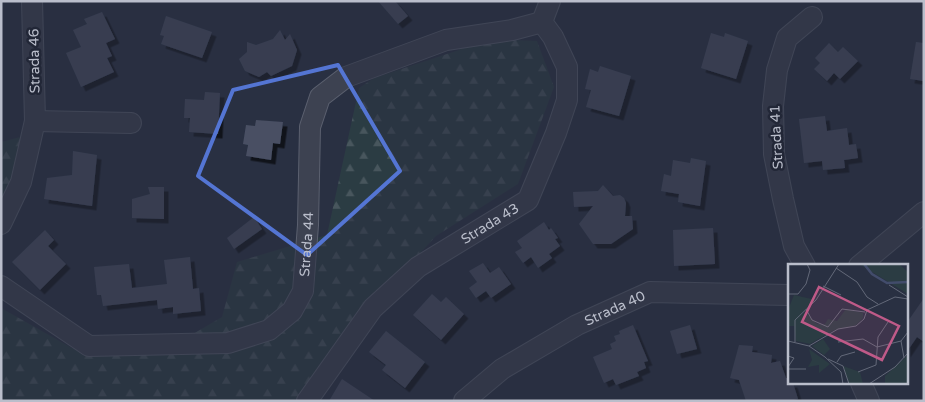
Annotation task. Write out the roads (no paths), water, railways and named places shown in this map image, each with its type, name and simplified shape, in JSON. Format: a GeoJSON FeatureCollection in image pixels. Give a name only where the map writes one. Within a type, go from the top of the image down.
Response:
{"type":"FeatureCollection","features":[{"type":"Feature","properties":{"kind":"street","name":"Strada 46"},"geometry":{"type":"LineString","coordinates":[[1,224],[21,182],[35,121],[32,1]]}},
{"type":"Feature","properties":{"kind":"street"},"geometry":{"type":"LineString","coordinates":[[542,22],[550,1]]}},
{"type":"Feature","properties":{"kind":"street","name":"Strada 41"},"geometry":{"type":"LineString","coordinates":[[804,264],[794,246],[782,199],[774,154],[773,106],[777,70],[787,38],[812,17]]}},
{"type":"Feature","properties":{"kind":"street","name":"Strada 44"},"geometry":{"type":"LineString","coordinates":[[1,286],[89,346],[228,343],[269,330],[292,311],[303,291],[308,225],[310,127],[320,98],[346,77],[446,40],[512,30],[542,22]]}},
{"type":"Feature","properties":{"kind":"street","name":"Strada 43"},"geometry":{"type":"LineString","coordinates":[[307,401],[373,308],[398,284],[418,267],[528,200],[556,133],[566,100],[567,67],[553,37],[542,22]]}},
{"type":"Feature","properties":{"kind":"street"},"geometry":{"type":"LineString","coordinates":[[35,121],[131,123]]}},
{"type":"Feature","properties":{"kind":"street"},"geometry":{"type":"LineString","coordinates":[[861,264],[924,212]]}},
{"type":"Feature","properties":{"kind":"street","name":"Strada 40"},"geometry":{"type":"LineString","coordinates":[[464,401],[510,364],[577,325],[650,292],[788,295]]}},
{"type":"Feature","properties":{"kind":"street"},"geometry":{"type":"LineString","coordinates":[[861,384],[869,401]]}}]}
